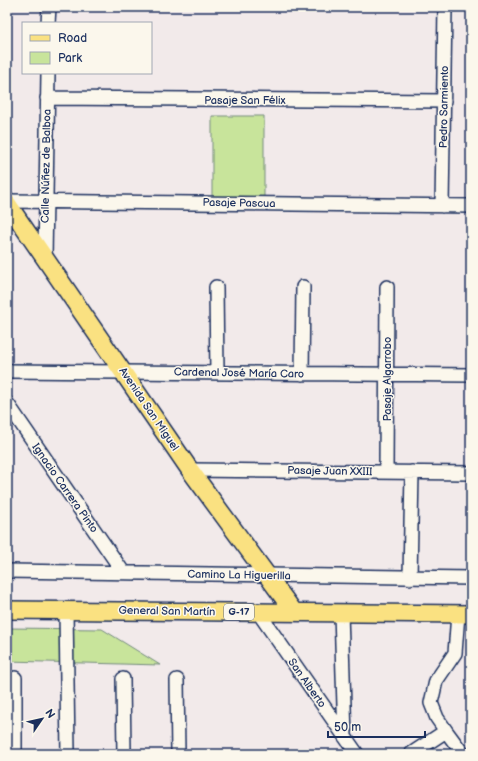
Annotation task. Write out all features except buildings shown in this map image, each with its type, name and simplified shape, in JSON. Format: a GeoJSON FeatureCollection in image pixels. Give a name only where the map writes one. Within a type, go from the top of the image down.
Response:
{"type":"FeatureCollection","features":[{"type":"Feature","properties":{"kind":"main road","name":"Avenida San Miguel"},"geometry":{"type":"LineString","coordinates":[[7,202],[190,470],[294,612]]}},
{"type":"Feature","properties":{"kind":"main road","name":"General San Martín"},"geometry":{"type":"LineString","coordinates":[[7,610],[464,614]]}},
{"type":"Feature","properties":{"kind":"street"},"geometry":{"type":"LineString","coordinates":[[48,22],[49,7]]}},
{"type":"Feature","properties":{"kind":"street","name":"Pedro Sarmiento"},"geometry":{"type":"LineString","coordinates":[[442,206],[445,7]]}},
{"type":"Feature","properties":{"kind":"street","name":"Calle Núñez de Balboa"},"geometry":{"type":"LineString","coordinates":[[44,258],[48,74]]}},
{"type":"Feature","properties":{"kind":"street","name":"Pasaje San Félix"},"geometry":{"type":"LineString","coordinates":[[47,98],[444,102]]}},
{"type":"Feature","properties":{"kind":"street","name":"Pasaje Pascua"},"geometry":{"type":"LineString","coordinates":[[7,202],[46,201],[471,206]]}},
{"type":"Feature","properties":{"kind":"street"},"geometry":{"type":"LineString","coordinates":[[302,374],[303,286]]}},
{"type":"Feature","properties":{"kind":"street"},"geometry":{"type":"LineString","coordinates":[[216,287],[216,373]]}},
{"type":"Feature","properties":{"kind":"street","name":"Pasaje Algarrobo"},"geometry":{"type":"LineString","coordinates":[[386,472],[387,287]]}},
{"type":"Feature","properties":{"kind":"street","name":"Cardenal José María Caro"},"geometry":{"type":"LineString","coordinates":[[7,371],[471,375]]}},
{"type":"Feature","properties":{"kind":"street","name":"Ignacio Carrera Pinto"},"geometry":{"type":"LineString","coordinates":[[7,403],[123,572]]}},
{"type":"Feature","properties":{"kind":"street","name":"Pasaje Juan XXIII"},"geometry":{"type":"LineString","coordinates":[[190,470],[471,473]]}},
{"type":"Feature","properties":{"kind":"street"},"geometry":{"type":"LineString","coordinates":[[410,578],[412,472]]}},
{"type":"Feature","properties":{"kind":"street","name":"Camino La Higuerilla"},"geometry":{"type":"LineString","coordinates":[[7,571],[471,578]]}},
{"type":"Feature","properties":{"kind":"street"},"geometry":{"type":"LineString","coordinates":[[66,610],[68,754]]}},
{"type":"Feature","properties":{"kind":"street","name":"San Alberto"},"geometry":{"type":"LineString","coordinates":[[258,612],[358,754]]}},
{"type":"Feature","properties":{"kind":"street"},"geometry":{"type":"LineString","coordinates":[[342,613],[345,737]]}},
{"type":"Feature","properties":{"kind":"street"},"geometry":{"type":"LineString","coordinates":[[463,754],[437,718],[431,703],[436,681],[455,653],[464,614]]}},
{"type":"Feature","properties":{"kind":"street"},"geometry":{"type":"LineString","coordinates":[[15,678],[15,754]]}},
{"type":"Feature","properties":{"kind":"street"},"geometry":{"type":"LineString","coordinates":[[123,679],[124,754]]}},
{"type":"Feature","properties":{"kind":"street"},"geometry":{"type":"LineString","coordinates":[[177,680],[178,754]]}},
{"type":"Feature","properties":{"kind":"street"},"geometry":{"type":"LineString","coordinates":[[411,754],[446,731]]}},
{"type":"Feature","properties":{"kind":"green space"},"geometry":{"type":"Polygon","coordinates":[[[212,116],[264,116],[264,203],[212,203],[212,116]]]}},
{"type":"Feature","properties":{"kind":"green space"},"geometry":{"type":"Polygon","coordinates":[[[7,628],[102,629],[160,665],[7,661],[7,628]]]}}]}
